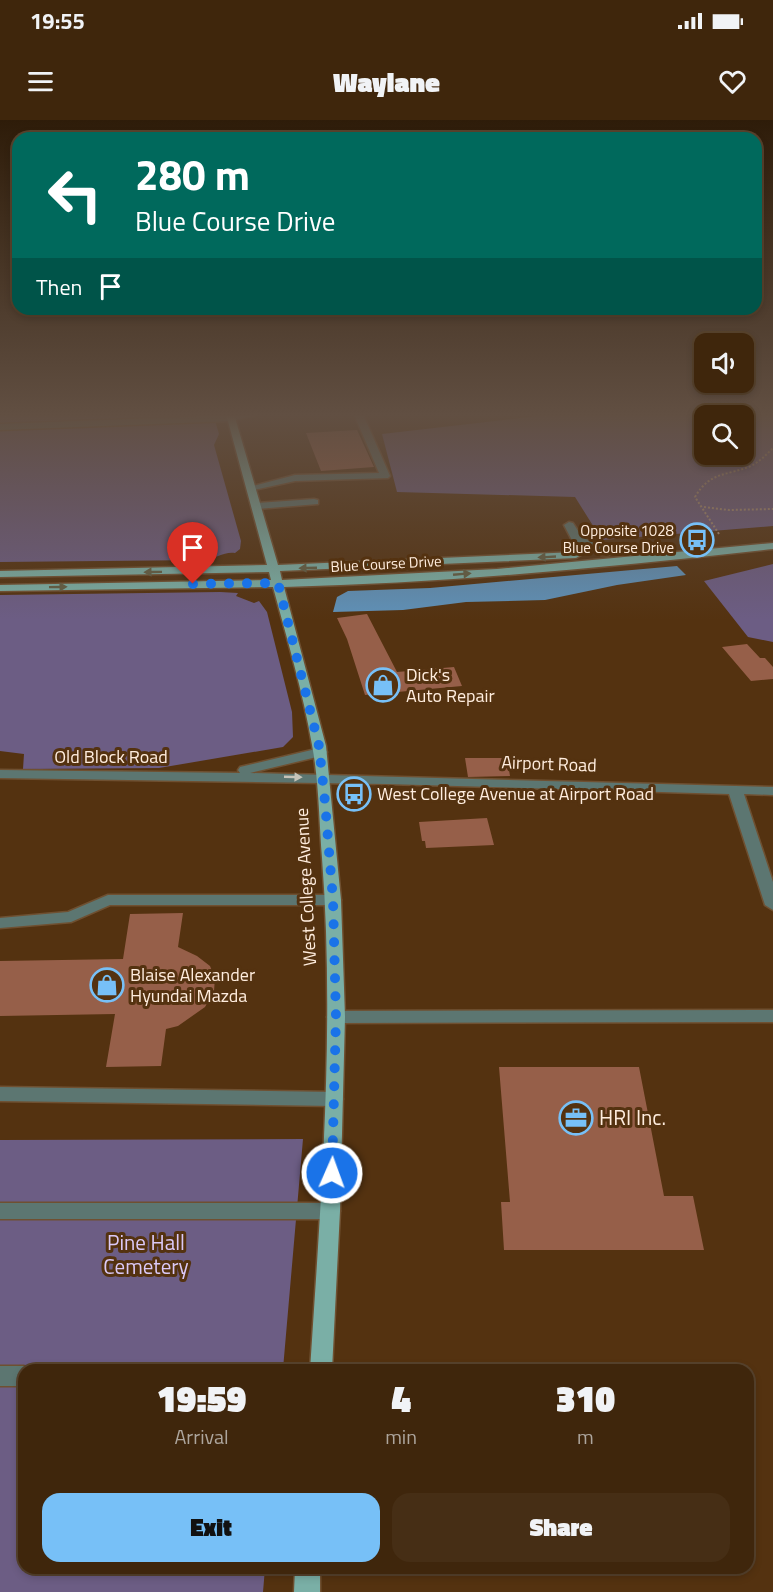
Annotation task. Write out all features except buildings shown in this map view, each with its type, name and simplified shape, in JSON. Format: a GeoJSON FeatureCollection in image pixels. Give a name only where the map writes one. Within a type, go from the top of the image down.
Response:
{"type":"FeatureCollection","features":[{"type":"Feature","properties":{"kind":"main road","name":"West College Avenue"},"geometry":{"type":"LineString","coordinates":[[250,483],[320,752],[333,900],[336,1017],[334,1099],[321,1364]]}},
{"type":"Feature","properties":{"kind":"main road","name":"Blue Course Drive"},"geometry":{"type":"LineString","coordinates":[[0,588],[276,576],[773,540]]}},
{"type":"Feature","properties":{"kind":"main road","name":"Blue Course Drive"},"geometry":{"type":"LineString","coordinates":[[0,574],[446,576],[666,558],[773,546]]}},
{"type":"Feature","properties":{"kind":"main road"},"geometry":{"type":"LineString","coordinates":[[307,1592],[308,1574]]}},
{"type":"Feature","properties":{"kind":"street"},"geometry":{"type":"LineString","coordinates":[[252,489],[277,483]]}},
{"type":"Feature","properties":{"kind":"street"},"geometry":{"type":"LineString","coordinates":[[257,506],[314,502]]}},
{"type":"Feature","properties":{"kind":"street"},"geometry":{"type":"LineString","coordinates":[[568,525],[580,546],[573,555]]}},
{"type":"Feature","properties":{"kind":"street"},"geometry":{"type":"LineString","coordinates":[[578,539],[605,553]]}},
{"type":"Feature","properties":{"kind":"street","name":"Old Block Road"},"geometry":{"type":"LineString","coordinates":[[222,775],[320,752]]}},
{"type":"Feature","properties":{"kind":"street","name":"Old Block Road"},"geometry":{"type":"LineString","coordinates":[[0,774],[323,778]]}},
{"type":"Feature","properties":{"kind":"street","name":"Airport Road"},"geometry":{"type":"LineString","coordinates":[[323,778],[485,780],[773,791]]}},
{"type":"Feature","properties":{"kind":"street"},"geometry":{"type":"LineString","coordinates":[[735,789],[773,905]]}},
{"type":"Feature","properties":{"kind":"street"},"geometry":{"type":"LineString","coordinates":[[0,923],[71,916],[108,900],[333,900]]}},
{"type":"Feature","properties":{"kind":"street"},"geometry":{"type":"LineString","coordinates":[[336,1017],[773,1016]]}},
{"type":"Feature","properties":{"kind":"street"},"geometry":{"type":"LineString","coordinates":[[0,1094],[334,1099]]}},
{"type":"Feature","properties":{"kind":"street"},"geometry":{"type":"LineString","coordinates":[[0,1210],[330,1211]]}},
{"type":"Feature","properties":{"kind":"street"},"geometry":{"type":"LineString","coordinates":[[0,1376],[18,1376]]}},
{"type":"Feature","properties":{"kind":"path"},"geometry":{"type":"LineString","coordinates":[[705,483],[695,497],[719,534]]}},
{"type":"Feature","properties":{"kind":"path"},"geometry":{"type":"LineString","coordinates":[[703,507],[729,510],[773,509]]}},
{"type":"Feature","properties":{"kind":"green space"},"geometry":{"type":"Polygon","coordinates":[[[0,483],[225,483],[241,541],[240,549],[235,553],[204,560],[0,562],[0,483]]]}},
{"type":"Feature","properties":{"kind":"green space"},"geometry":{"type":"Polygon","coordinates":[[[395,483],[773,483],[773,526],[602,540],[575,497],[397,492],[395,483]]]}},
{"type":"Feature","properties":{"kind":"green space"},"geometry":{"type":"Polygon","coordinates":[[[773,564],[773,642],[748,637],[704,581],[773,564]]]}},
{"type":"Feature","properties":{"kind":"green space"},"geometry":{"type":"Polygon","coordinates":[[[238,593],[236,596],[254,603],[259,601],[267,612],[292,712],[293,737],[283,747],[159,768],[23,769],[24,754],[0,751],[0,595],[238,593]]]}},
{"type":"Feature","properties":{"kind":"green space","name":"Pine Hall Cemetery"},"geometry":{"type":"Polygon","coordinates":[[[303,1139],[283,1364],[18,1364],[18,1574],[264,1574],[263,1592],[0,1592],[0,1140],[303,1139]]]}},
{"type":"Feature","properties":{"kind":"water"},"geometry":{"type":"Polygon","coordinates":[[[677,566],[686,575],[617,585],[545,600],[466,602],[403,610],[333,612],[337,597],[348,591],[430,588],[677,566]]]}},
{"type":"Feature","properties":{"kind":"place","name":"Opposite 1028 Blue Course Drive"},"geometry":{"type":"Point","coordinates":[697,540]}},
{"type":"Feature","properties":{"kind":"place","name":"Dick's Auto Repair"},"geometry":{"type":"Point","coordinates":[383,685]}},
{"type":"Feature","properties":{"kind":"place","name":"West College Avenue at Airport Road"},"geometry":{"type":"Point","coordinates":[354,794]}},
{"type":"Feature","properties":{"kind":"place","name":"Blaise Alexander Hyundai Mazda"},"geometry":{"type":"Point","coordinates":[107,985]}},
{"type":"Feature","properties":{"kind":"place","name":"HRI Inc."},"geometry":{"type":"Point","coordinates":[576,1118]}},
{"type":"Feature","properties":{"kind":"route"},"geometry":{"type":"LineString","coordinates":[[193,584],[278,583],[319,746],[333,900],[336,1017],[332,1173]]}}]}
